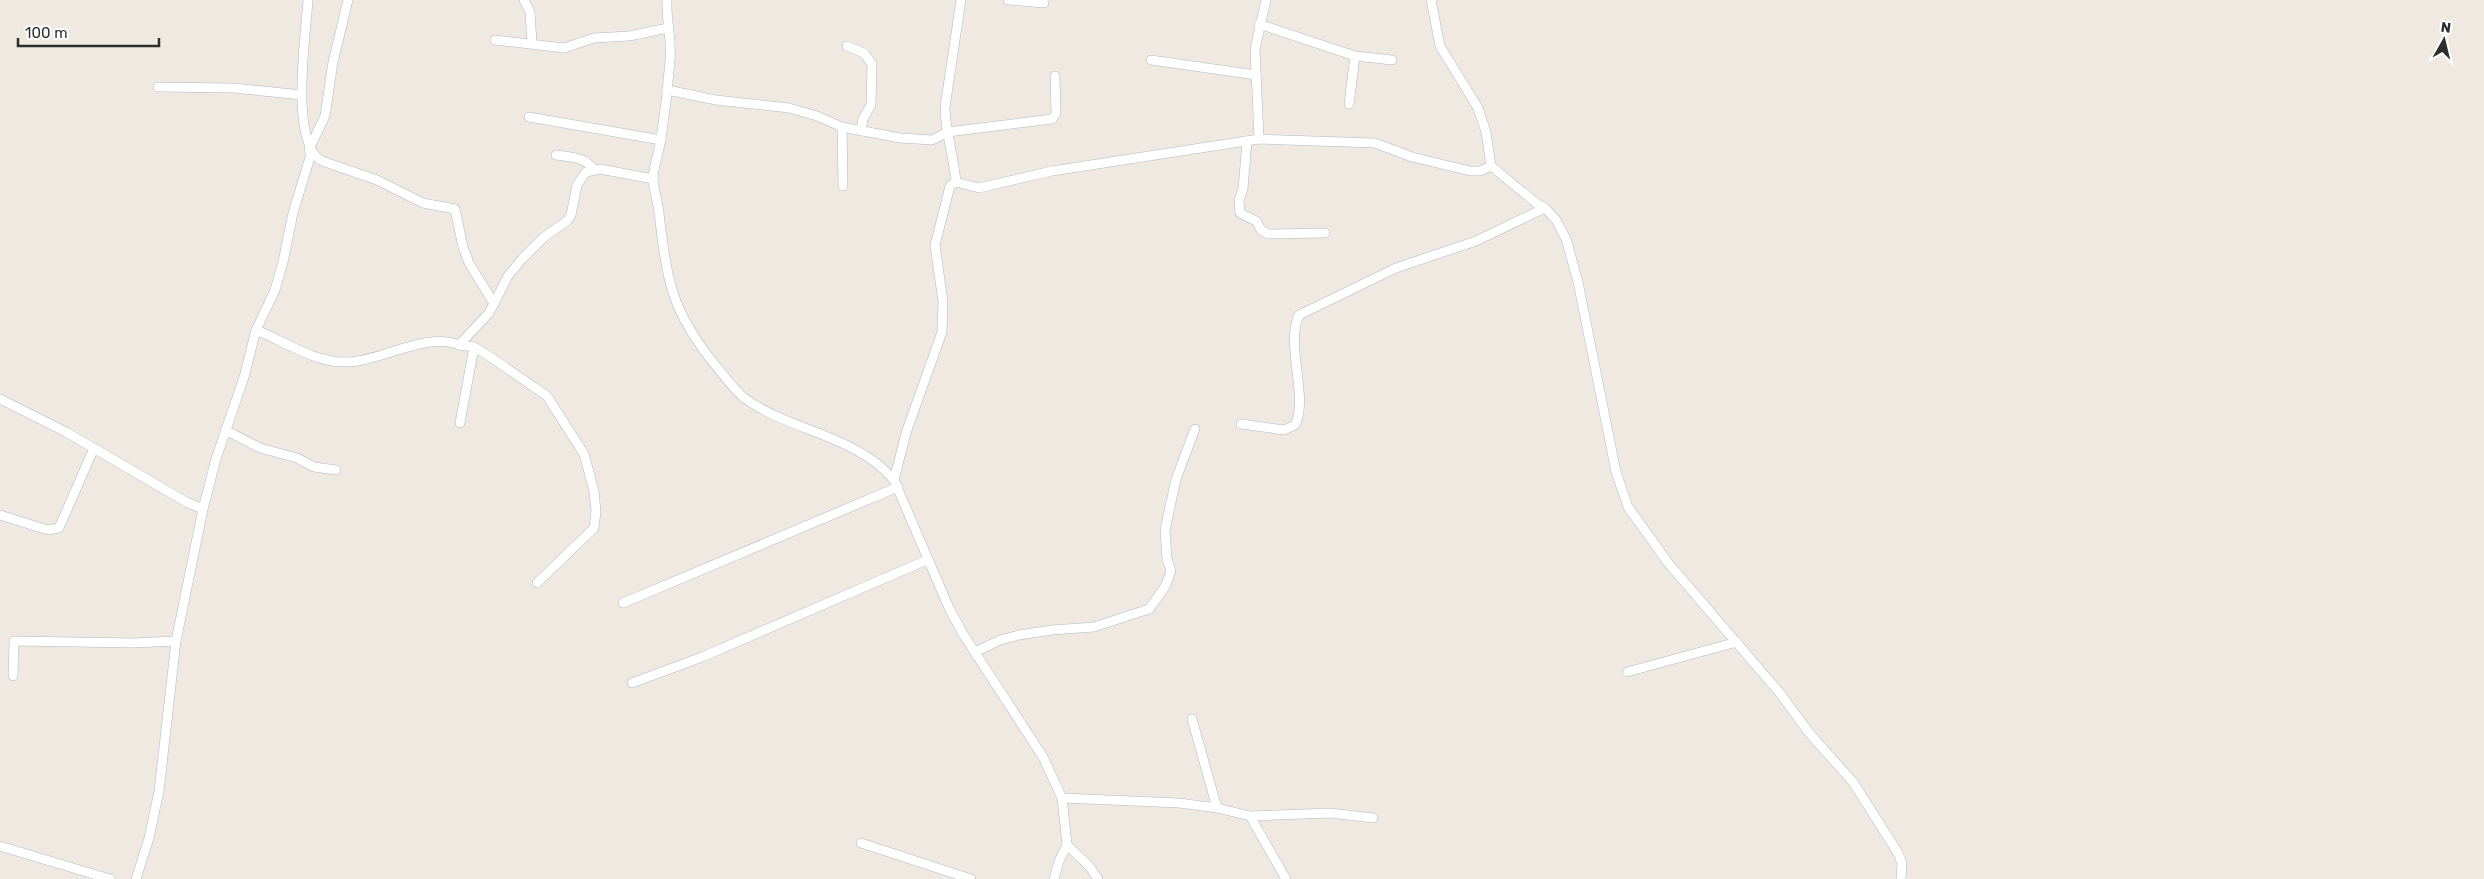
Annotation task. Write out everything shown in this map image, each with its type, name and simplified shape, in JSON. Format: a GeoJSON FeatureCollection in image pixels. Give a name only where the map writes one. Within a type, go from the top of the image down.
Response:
{"type":"FeatureCollection","features":[{"type":"Feature","properties":{"kind":"street"},"geometry":{"type":"LineString","coordinates":[[136,879],[149,838],[159,791],[176,641],[204,509],[225,430],[244,377],[256,330],[275,290],[293,213],[311,154],[302,119],[308,0]]}},
{"type":"Feature","properties":{"kind":"street"},"geometry":{"type":"LineString","coordinates":[[309,149],[325,116],[335,53],[348,0]]}},
{"type":"Feature","properties":{"kind":"street"},"geometry":{"type":"LineString","coordinates":[[524,0],[530,12],[532,43]]}},
{"type":"Feature","properties":{"kind":"street"},"geometry":{"type":"LineString","coordinates":[[667,0],[670,57],[668,90],[653,179],[659,212],[662,253],[672,295],[690,330],[704,351],[734,388],[761,408],[833,438],[881,465],[896,484],[927,560],[950,608],[975,652],[1043,757],[1062,798],[1067,845],[1059,861],[1054,879]]}},
{"type":"Feature","properties":{"kind":"street"},"geometry":{"type":"LineString","coordinates":[[956,182],[945,124],[945,107],[961,0]]}},
{"type":"Feature","properties":{"kind":"street"},"geometry":{"type":"LineString","coordinates":[[1008,0],[1044,3]]}},
{"type":"Feature","properties":{"kind":"street"},"geometry":{"type":"LineString","coordinates":[[1259,139],[1255,49],[1259,24],[1266,0]]}},
{"type":"Feature","properties":{"kind":"street"},"geometry":{"type":"LineString","coordinates":[[1431,0],[1440,46],[1478,108],[1486,132],[1491,166],[1536,203],[1545,208],[1556,220],[1572,255],[1616,472],[1628,507],[1669,564],[1779,692],[1810,734],[1853,782],[1898,853],[1902,863],[1901,879]]}},
{"type":"Feature","properties":{"kind":"street"},"geometry":{"type":"LineString","coordinates":[[1259,24],[1355,56],[1392,60]]}},
{"type":"Feature","properties":{"kind":"street"},"geometry":{"type":"LineString","coordinates":[[495,40],[564,48],[594,38],[637,35],[668,28]]}},
{"type":"Feature","properties":{"kind":"street"},"geometry":{"type":"LineString","coordinates":[[847,46],[864,53],[872,64],[871,105],[863,119],[861,131]]}},
{"type":"Feature","properties":{"kind":"street"},"geometry":{"type":"LineString","coordinates":[[1349,104],[1350,80],[1355,56]]}},
{"type":"Feature","properties":{"kind":"street"},"geometry":{"type":"LineString","coordinates":[[1151,60],[1256,74]]}},
{"type":"Feature","properties":{"kind":"street"},"geometry":{"type":"LineString","coordinates":[[668,90],[716,100],[789,108],[861,131],[900,138],[932,140],[948,132],[1052,119],[1056,114],[1055,76]]}},
{"type":"Feature","properties":{"kind":"street"},"geometry":{"type":"LineString","coordinates":[[158,87],[224,88],[302,95]]}},
{"type":"Feature","properties":{"kind":"street"},"geometry":{"type":"LineString","coordinates":[[529,117],[661,140]]}},
{"type":"Feature","properties":{"kind":"street"},"geometry":{"type":"LineString","coordinates":[[842,126],[843,186]]}},
{"type":"Feature","properties":{"kind":"street"},"geometry":{"type":"LineString","coordinates":[[896,484],[900,456],[942,332],[943,302],[935,245],[950,186],[956,182],[979,188],[1052,171],[1259,139],[1375,143],[1412,157],[1470,171],[1480,171],[1491,166]]}},
{"type":"Feature","properties":{"kind":"street"},"geometry":{"type":"LineString","coordinates":[[1247,141],[1240,213],[1256,221],[1260,230],[1268,234],[1325,233]]}},
{"type":"Feature","properties":{"kind":"street"},"geometry":{"type":"LineString","coordinates":[[309,149],[314,157],[322,161],[377,180],[423,203],[455,209],[463,247],[469,263],[493,302]]}},
{"type":"Feature","properties":{"kind":"street"},"geometry":{"type":"LineString","coordinates":[[556,155],[589,162],[593,169]]}},
{"type":"Feature","properties":{"kind":"street"},"geometry":{"type":"LineString","coordinates":[[459,346],[484,320],[508,276],[522,259],[544,238],[567,221],[571,214],[577,185],[586,172],[593,169],[653,179]]}},
{"type":"Feature","properties":{"kind":"street"},"geometry":{"type":"LineString","coordinates":[[1241,424],[1284,430],[1290,429],[1297,420],[1296,328],[1299,315],[1396,268],[1476,241],[1545,208]]}},
{"type":"Feature","properties":{"kind":"street"},"geometry":{"type":"LineString","coordinates":[[256,330],[334,362],[361,360],[427,343],[452,342],[459,346],[474,347],[547,396],[584,454],[594,491],[596,511],[594,528],[537,583]]}},
{"type":"Feature","properties":{"kind":"street"},"geometry":{"type":"LineString","coordinates":[[460,423],[474,347]]}},
{"type":"Feature","properties":{"kind":"street"},"geometry":{"type":"LineString","coordinates":[[0,399],[204,509]]}},
{"type":"Feature","properties":{"kind":"street"},"geometry":{"type":"LineString","coordinates":[[975,652],[1000,640],[1019,635],[1094,627],[1149,609],[1166,587],[1171,571],[1167,559],[1165,530],[1176,479],[1195,428]]}},
{"type":"Feature","properties":{"kind":"street"},"geometry":{"type":"LineString","coordinates":[[225,430],[260,448],[297,458],[314,467],[336,470]]}},
{"type":"Feature","properties":{"kind":"street"},"geometry":{"type":"LineString","coordinates":[[0,515],[48,530],[59,528],[94,448]]}},
{"type":"Feature","properties":{"kind":"street"},"geometry":{"type":"LineString","coordinates":[[881,465],[892,462],[900,456]]}},
{"type":"Feature","properties":{"kind":"street"},"geometry":{"type":"LineString","coordinates":[[623,603],[896,484]]}},
{"type":"Feature","properties":{"kind":"street"},"geometry":{"type":"LineString","coordinates":[[632,683],[743,640],[927,560]]}},
{"type":"Feature","properties":{"kind":"street"},"geometry":{"type":"LineString","coordinates":[[13,676],[14,641],[133,644],[176,641]]}},
{"type":"Feature","properties":{"kind":"street"},"geometry":{"type":"LineString","coordinates":[[1627,672],[1736,642]]}},
{"type":"Feature","properties":{"kind":"street"},"geometry":{"type":"LineString","coordinates":[[1192,719],[1217,808]]}},
{"type":"Feature","properties":{"kind":"street"},"geometry":{"type":"LineString","coordinates":[[1062,798],[1146,800],[1217,808],[1250,816],[1330,813],[1373,818]]}},
{"type":"Feature","properties":{"kind":"street"},"geometry":{"type":"LineString","coordinates":[[1250,816],[1286,879]]}},
{"type":"Feature","properties":{"kind":"street"},"geometry":{"type":"LineString","coordinates":[[861,843],[971,879]]}},
{"type":"Feature","properties":{"kind":"street"},"geometry":{"type":"LineString","coordinates":[[1067,845],[1089,866],[1098,879]]}},
{"type":"Feature","properties":{"kind":"street"},"geometry":{"type":"LineString","coordinates":[[0,846],[110,879]]}}]}
